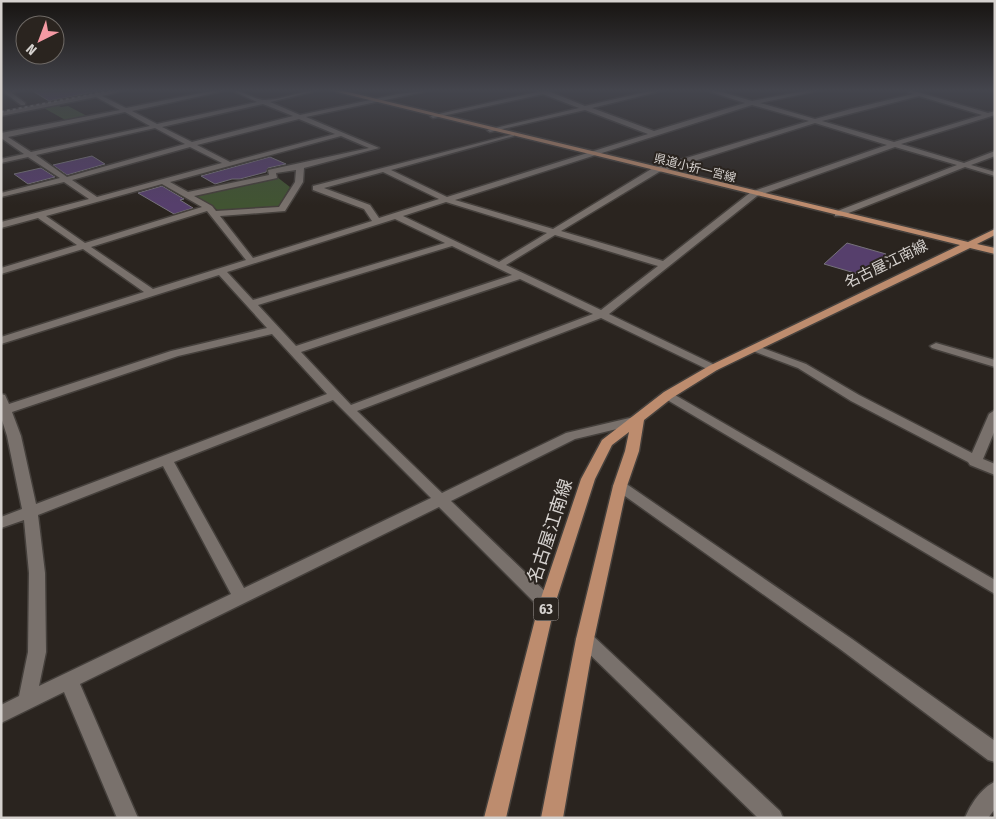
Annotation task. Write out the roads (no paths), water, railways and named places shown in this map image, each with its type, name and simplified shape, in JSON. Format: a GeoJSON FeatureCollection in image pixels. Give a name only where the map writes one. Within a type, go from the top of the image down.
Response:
{"type":"FeatureCollection","features":[{"type":"Feature","properties":{"kind":"main road","name":"県道小折一宮線"},"geometry":{"type":"LineString","coordinates":[[483,128],[995,251]]}},
{"type":"Feature","properties":{"kind":"main road","name":"名古屋江南線"},"geometry":{"type":"LineString","coordinates":[[495,818],[547,604],[588,479],[607,443],[668,395],[713,368],[995,232]]}},
{"type":"Feature","properties":{"kind":"main road"},"geometry":{"type":"LineString","coordinates":[[552,818],[585,639],[620,486],[632,451],[638,420]]}},
{"type":"Feature","properties":{"kind":"street"},"geometry":{"type":"LineString","coordinates":[[2,136],[39,128]]}},
{"type":"Feature","properties":{"kind":"street"},"geometry":{"type":"LineString","coordinates":[[1,156],[25,153],[145,128]]}},
{"type":"Feature","properties":{"kind":"street"},"geometry":{"type":"LineString","coordinates":[[160,128],[229,164]]}},
{"type":"Feature","properties":{"kind":"street"},"geometry":{"type":"LineString","coordinates":[[1,195],[255,128]]}},
{"type":"Feature","properties":{"kind":"street"},"geometry":{"type":"LineString","coordinates":[[187,195],[274,176],[271,172],[300,167],[376,148],[327,128]]}},
{"type":"Feature","properties":{"kind":"street"},"geometry":{"type":"LineString","coordinates":[[490,130],[498,128]]}},
{"type":"Feature","properties":{"kind":"street"},"geometry":{"type":"LineString","coordinates":[[639,128],[654,134]]}},
{"type":"Feature","properties":{"kind":"street"},"geometry":{"type":"LineString","coordinates":[[1,341],[672,128]]}},
{"type":"Feature","properties":{"kind":"street"},"geometry":{"type":"LineString","coordinates":[[500,265],[656,170],[795,128]]}},
{"type":"Feature","properties":{"kind":"street"},"geometry":{"type":"LineString","coordinates":[[837,128],[995,174]]}},
{"type":"Feature","properties":{"kind":"street"},"geometry":{"type":"LineString","coordinates":[[349,410],[603,314],[754,194],[894,145],[949,128]]}},
{"type":"Feature","properties":{"kind":"street"},"geometry":{"type":"LineString","coordinates":[[1,225],[341,134]]}},
{"type":"Feature","properties":{"kind":"street"},"geometry":{"type":"LineString","coordinates":[[316,188],[512,135]]}},
{"type":"Feature","properties":{"kind":"street"},"geometry":{"type":"LineString","coordinates":[[2,136],[96,200]]}},
{"type":"Feature","properties":{"kind":"street"},"geometry":{"type":"LineString","coordinates":[[1,161],[25,153]]}},
{"type":"Feature","properties":{"kind":"street"},"geometry":{"type":"LineString","coordinates":[[270,153],[300,167]]}},
{"type":"Feature","properties":{"kind":"street"},"geometry":{"type":"LineString","coordinates":[[838,214],[995,153]]}},
{"type":"Feature","properties":{"kind":"street"},"geometry":{"type":"LineString","coordinates":[[1,271],[211,211],[282,209],[299,182],[300,167]]}},
{"type":"Feature","properties":{"kind":"street"},"geometry":{"type":"LineString","coordinates":[[385,170],[447,200],[665,265]]}},
{"type":"Feature","properties":{"kind":"street"},"geometry":{"type":"LineString","coordinates":[[164,182],[211,211],[250,261]]}},
{"type":"Feature","properties":{"kind":"street"},"geometry":{"type":"LineString","coordinates":[[299,182],[367,207],[377,222]]}},
{"type":"Feature","properties":{"kind":"street"},"geometry":{"type":"LineString","coordinates":[[39,215],[152,293]]}},
{"type":"Feature","properties":{"kind":"street"},"geometry":{"type":"LineString","coordinates":[[396,216],[713,368]]}},
{"type":"Feature","properties":{"kind":"street"},"geometry":{"type":"LineString","coordinates":[[251,304],[454,243]]}},
{"type":"Feature","properties":{"kind":"street"},"geometry":{"type":"LineString","coordinates":[[220,271],[349,410],[547,604]]}},
{"type":"Feature","properties":{"kind":"street"},"geometry":{"type":"LineString","coordinates":[[295,350],[522,275]]}},
{"type":"Feature","properties":{"kind":"street"},"geometry":{"type":"LineString","coordinates":[[27,702],[36,652],[37,573],[30,512],[14,436],[3,406],[175,353],[275,330]]}},
{"type":"Feature","properties":{"kind":"street"},"geometry":{"type":"LineString","coordinates":[[936,346],[995,364]]}},
{"type":"Feature","properties":{"kind":"street"},"geometry":{"type":"LineString","coordinates":[[756,348],[802,366],[855,398],[975,462],[995,470]]}},
{"type":"Feature","properties":{"kind":"street"},"geometry":{"type":"LineString","coordinates":[[1,523],[336,395]]}},
{"type":"Feature","properties":{"kind":"street"},"geometry":{"type":"LineString","coordinates":[[668,395],[995,588]]}},
{"type":"Feature","properties":{"kind":"street"},"geometry":{"type":"LineString","coordinates":[[975,462],[995,414]]}},
{"type":"Feature","properties":{"kind":"street"},"geometry":{"type":"LineString","coordinates":[[1,714],[571,436],[638,420]]}},
{"type":"Feature","properties":{"kind":"street"},"geometry":{"type":"LineString","coordinates":[[166,460],[241,598]]}},
{"type":"Feature","properties":{"kind":"street"},"geometry":{"type":"LineString","coordinates":[[620,486],[846,644],[995,753]]}},
{"type":"Feature","properties":{"kind":"street"},"geometry":{"type":"LineString","coordinates":[[585,639],[773,818]]}},
{"type":"Feature","properties":{"kind":"street"},"geometry":{"type":"LineString","coordinates":[[69,681],[128,818]]}},
{"type":"Feature","properties":{"kind":"street"},"geometry":{"type":"LineString","coordinates":[[975,818],[995,792]]}}]}
